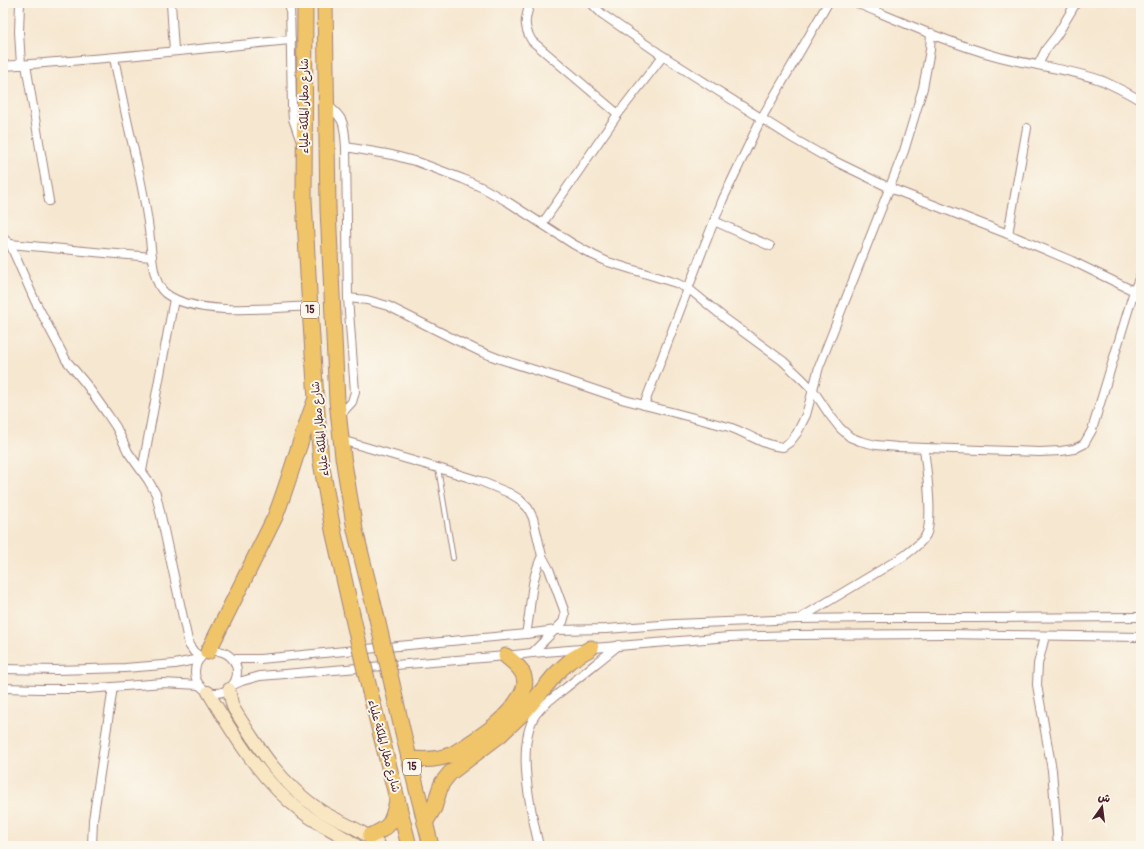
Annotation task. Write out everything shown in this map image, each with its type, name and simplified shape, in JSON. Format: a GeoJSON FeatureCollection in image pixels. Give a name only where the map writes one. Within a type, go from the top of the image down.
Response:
{"type":"FeatureCollection","features":[{"type":"Feature","properties":{"kind":"highway","name":"شارع مطار الملكة علياء"},"geometry":{"type":"LineString","coordinates":[[305,3],[304,199],[321,462],[333,530],[352,614],[409,846]]}},
{"type":"Feature","properties":{"kind":"highway","name":"شارع مطار الملكة علياء"},"geometry":{"type":"LineString","coordinates":[[326,5],[328,209],[337,401],[341,440],[355,530],[376,610],[403,735],[431,846]]}},
{"type":"Feature","properties":{"kind":"highway"},"geometry":{"type":"LineString","coordinates":[[202,656],[275,517],[316,399]]}},
{"type":"Feature","properties":{"kind":"highway"},"geometry":{"type":"LineString","coordinates":[[425,823],[434,808],[442,783],[450,773],[500,735],[526,710],[562,668],[571,660],[591,648]]}},
{"type":"Feature","properties":{"kind":"highway"},"geometry":{"type":"LineString","coordinates":[[409,758],[432,760],[453,754],[491,728],[505,716],[517,701],[525,684],[522,671],[506,656]]}},
{"type":"Feature","properties":{"kind":"highway"},"geometry":{"type":"LineString","coordinates":[[375,841],[389,825],[394,815],[398,800]]}},
{"type":"Feature","properties":{"kind":"street"},"geometry":{"type":"LineString","coordinates":[[20,3],[19,32],[49,201]]}},
{"type":"Feature","properties":{"kind":"street"},"geometry":{"type":"LineString","coordinates":[[171,3],[174,50]]}},
{"type":"Feature","properties":{"kind":"street"},"geometry":{"type":"LineString","coordinates":[[290,3],[293,119],[304,148]]}},
{"type":"Feature","properties":{"kind":"street"},"geometry":{"type":"LineString","coordinates":[[530,3],[525,26],[532,41],[618,114]]}},
{"type":"Feature","properties":{"kind":"street"},"geometry":{"type":"LineString","coordinates":[[591,3],[602,14],[663,56],[761,119],[824,156],[890,188],[1008,234],[1072,261],[1134,291]]}},
{"type":"Feature","properties":{"kind":"street"},"geometry":{"type":"LineString","coordinates":[[644,405],[714,220],[761,119],[828,3]]}},
{"type":"Feature","properties":{"kind":"street"},"geometry":{"type":"LineString","coordinates":[[856,3],[972,49],[1088,76],[1103,81],[1141,101]]}},
{"type":"Feature","properties":{"kind":"street"},"geometry":{"type":"LineString","coordinates":[[1038,65],[1076,3]]}},
{"type":"Feature","properties":{"kind":"street"},"geometry":{"type":"LineString","coordinates":[[348,298],[368,300],[388,306],[454,340],[488,355],[644,405],[729,427],[770,445],[783,447],[790,442],[797,433],[806,415],[819,367],[830,337],[904,151],[923,88],[930,50],[931,33]]}},
{"type":"Feature","properties":{"kind":"street"},"geometry":{"type":"LineString","coordinates":[[3,66],[114,58],[174,50],[291,40]]}},
{"type":"Feature","properties":{"kind":"street"},"geometry":{"type":"LineString","coordinates":[[542,224],[618,114],[663,56]]}},
{"type":"Feature","properties":{"kind":"street"},"geometry":{"type":"LineString","coordinates":[[114,58],[143,191],[154,273],[158,285],[164,292],[174,299],[188,304],[222,309],[310,306]]}},
{"type":"Feature","properties":{"kind":"street"},"geometry":{"type":"LineString","coordinates":[[326,104],[340,116],[343,122],[346,147],[348,298],[355,392],[352,402],[339,417]]}},
{"type":"Feature","properties":{"kind":"street"},"geometry":{"type":"LineString","coordinates":[[1008,234],[1027,128]]}},
{"type":"Feature","properties":{"kind":"street"},"geometry":{"type":"LineString","coordinates":[[346,147],[392,155],[418,162],[463,178],[483,188],[573,244],[608,262],[676,283],[689,289],[802,378],[813,390],[840,428],[850,437],[876,445],[1054,452],[1074,450],[1084,444],[1092,430],[1134,291],[1141,274]]}},
{"type":"Feature","properties":{"kind":"street"},"geometry":{"type":"LineString","coordinates":[[714,220],[770,246]]}},
{"type":"Feature","properties":{"kind":"street"},"geometry":{"type":"LineString","coordinates":[[3,238],[10,244],[35,301],[66,360],[86,384],[116,427],[128,452],[156,494],[189,645],[194,652],[202,656]]}},
{"type":"Feature","properties":{"kind":"street"},"geometry":{"type":"LineString","coordinates":[[10,244],[152,256]]}},
{"type":"Feature","properties":{"kind":"street"},"geometry":{"type":"LineString","coordinates":[[142,471],[174,299]]}},
{"type":"Feature","properties":{"kind":"street"},"geometry":{"type":"LineString","coordinates":[[341,440],[438,468],[500,488],[519,499],[528,508],[533,518],[542,556],[549,568],[564,610],[563,622],[532,653]]}},
{"type":"Feature","properties":{"kind":"street"},"geometry":{"type":"LineString","coordinates":[[798,619],[904,556],[918,545],[926,535],[929,527],[930,514],[924,448]]}},
{"type":"Feature","properties":{"kind":"street"},"geometry":{"type":"LineString","coordinates":[[526,634],[529,619],[530,594],[536,568],[542,556]]}},
{"type":"Feature","properties":{"kind":"street"},"geometry":{"type":"LineString","coordinates":[[233,659],[260,659],[556,630],[606,629],[675,624],[798,619],[1141,616]]}},
{"type":"Feature","properties":{"kind":"street"},"geometry":{"type":"LineString","coordinates":[[3,688],[60,689],[182,683],[219,693],[246,680],[260,676],[729,636],[944,634],[1141,637]]}},
{"type":"Feature","properties":{"kind":"street"},"geometry":{"type":"LineString","coordinates":[[1045,636],[1038,664],[1037,685],[1052,770],[1058,846]]}},
{"type":"Feature","properties":{"kind":"street"},"geometry":{"type":"LineString","coordinates":[[538,846],[530,807],[526,767],[526,738],[531,722],[542,707],[619,645]]}},
{"type":"Feature","properties":{"kind":"street"},"geometry":{"type":"LineString","coordinates":[[3,669],[56,670],[125,668],[175,664],[219,651],[229,655],[236,664],[237,675],[231,687],[232,704],[260,750],[296,791],[322,811],[375,841]]}},
{"type":"Feature","properties":{"kind":"street"},"geometry":{"type":"LineString","coordinates":[[202,656],[195,669],[195,675],[267,780],[304,814],[328,829],[347,838],[357,846]]}},
{"type":"Feature","properties":{"kind":"street"},"geometry":{"type":"LineString","coordinates":[[92,846],[93,820],[113,687]]}},
{"type":"Feature","properties":{"kind":"lane"},"geometry":{"type":"LineString","coordinates":[[438,468],[453,558]]}}]}
